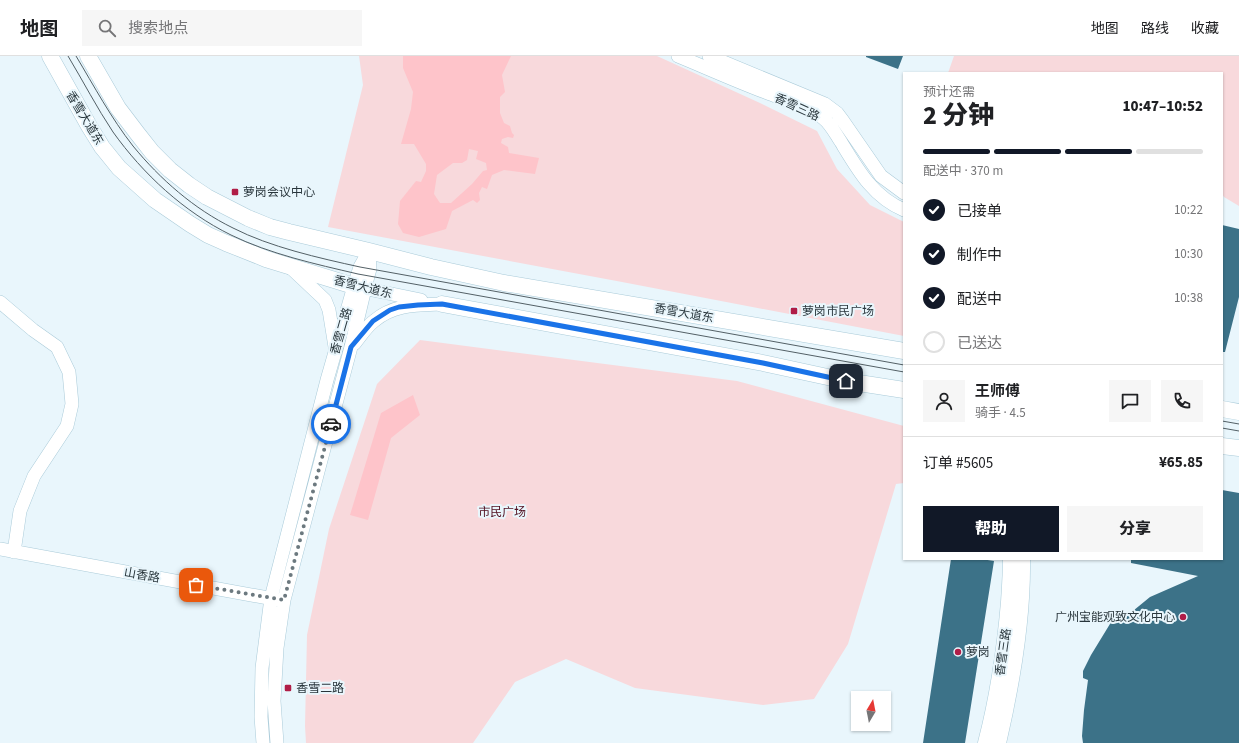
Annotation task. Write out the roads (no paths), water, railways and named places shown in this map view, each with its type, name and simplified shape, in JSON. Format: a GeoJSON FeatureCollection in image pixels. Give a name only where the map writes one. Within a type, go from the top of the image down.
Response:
{"type":"FeatureCollection","features":[{"type":"Feature","properties":{"kind":"main road","name":"香雪大道东"},"geometry":{"type":"LineString","coordinates":[[50,56],[102,147],[119,168],[155,200],[208,235],[246,252],[360,288]]}},
{"type":"Feature","properties":{"kind":"main road","name":"香雪大道东"},"geometry":{"type":"LineString","coordinates":[[88,56],[118,108],[152,152],[170,170],[189,185],[225,207],[270,227],[431,267],[504,283],[903,351]]}},
{"type":"Feature","properties":{"kind":"main road","name":"香雪大道东"},"geometry":{"type":"LineString","coordinates":[[442,304],[755,362],[846,381],[903,390]]}},
{"type":"Feature","properties":{"kind":"main road"},"geometry":{"type":"LineString","coordinates":[[1223,409],[1239,412]]}},
{"type":"Feature","properties":{"kind":"main road"},"geometry":{"type":"LineString","coordinates":[[1223,446],[1239,448]]}},
{"type":"Feature","properties":{"kind":"main road","name":"香雪三路"},"geometry":{"type":"LineString","coordinates":[[986,743],[1003,658],[1008,616],[1011,560]]}},
{"type":"Feature","properties":{"kind":"main road","name":"香雪三路"},"geometry":{"type":"LineString","coordinates":[[998,743],[1012,676],[1019,625],[1022,560]]}},
{"type":"Feature","properties":{"kind":"street","name":"香雪三路"},"geometry":{"type":"LineString","coordinates":[[678,56],[806,108],[824,119],[836,133],[866,180],[880,196],[895,207],[903,210]]}},
{"type":"Feature","properties":{"kind":"street","name":"香雪三路"},"geometry":{"type":"LineString","coordinates":[[709,56],[825,104],[837,113],[881,176],[903,192]]}},
{"type":"Feature","properties":{"kind":"street","name":"香雪二路"},"geometry":{"type":"LineString","coordinates":[[277,743],[274,701],[278,599],[351,347],[360,288],[360,267],[369,251]]}},
{"type":"Feature","properties":{"kind":"street"},"geometry":{"type":"LineString","coordinates":[[290,266],[325,300],[330,314],[335,352]]}},
{"type":"Feature","properties":{"kind":"street","name":"香雪二路"},"geometry":{"type":"LineString","coordinates":[[263,743],[261,717],[262,668],[335,352],[360,288]]}},
{"type":"Feature","properties":{"kind":"street","name":"香雪大道东"},"geometry":{"type":"LineString","coordinates":[[360,288],[442,304]]}},
{"type":"Feature","properties":{"kind":"street"},"geometry":{"type":"LineString","coordinates":[[0,302],[33,330],[57,347],[69,372],[72,404],[67,426],[34,476],[20,511],[14,552]]}},
{"type":"Feature","properties":{"kind":"street"},"geometry":{"type":"LineString","coordinates":[[351,347],[373,321],[390,310],[410,305],[442,304]]}},
{"type":"Feature","properties":{"kind":"street","name":"山香路"},"geometry":{"type":"LineString","coordinates":[[0,549],[278,599]]}},
{"type":"Feature","properties":{"kind":"tram line"},"geometry":{"type":"LineString","coordinates":[[68,56],[113,132],[137,163],[151,177],[181,203],[214,226],[261,248],[293,258],[358,274],[903,372]]}},
{"type":"Feature","properties":{"kind":"tram line"},"geometry":{"type":"LineString","coordinates":[[76,56],[117,124],[143,158],[166,181],[205,212],[233,228],[263,241],[312,256],[360,267],[903,365]]}},
{"type":"Feature","properties":{"kind":"tram line"},"geometry":{"type":"LineString","coordinates":[[1223,421],[1239,424]]}},
{"type":"Feature","properties":{"kind":"tram line"},"geometry":{"type":"LineString","coordinates":[[1223,428],[1239,431]]}},
{"type":"Feature","properties":{"kind":"place","name":"萝岗会议中心"},"geometry":{"type":"Point","coordinates":[235,192]}},
{"type":"Feature","properties":{"kind":"place","name":"萝岗市民广场"},"geometry":{"type":"Point","coordinates":[794,311]}},
{"type":"Feature","properties":{"kind":"place","name":"广州宝能观致文化中心"},"geometry":{"type":"Point","coordinates":[1183,617]}},
{"type":"Feature","properties":{"kind":"place","name":"萝岗"},"geometry":{"type":"Point","coordinates":[958,652]}},
{"type":"Feature","properties":{"kind":"place","name":"香雪二路"},"geometry":{"type":"Point","coordinates":[288,688]}},
{"type":"Feature","properties":{"kind":"park label","name":"市民广场"},"geometry":{"type":"Point","coordinates":[502,512]}}]}
